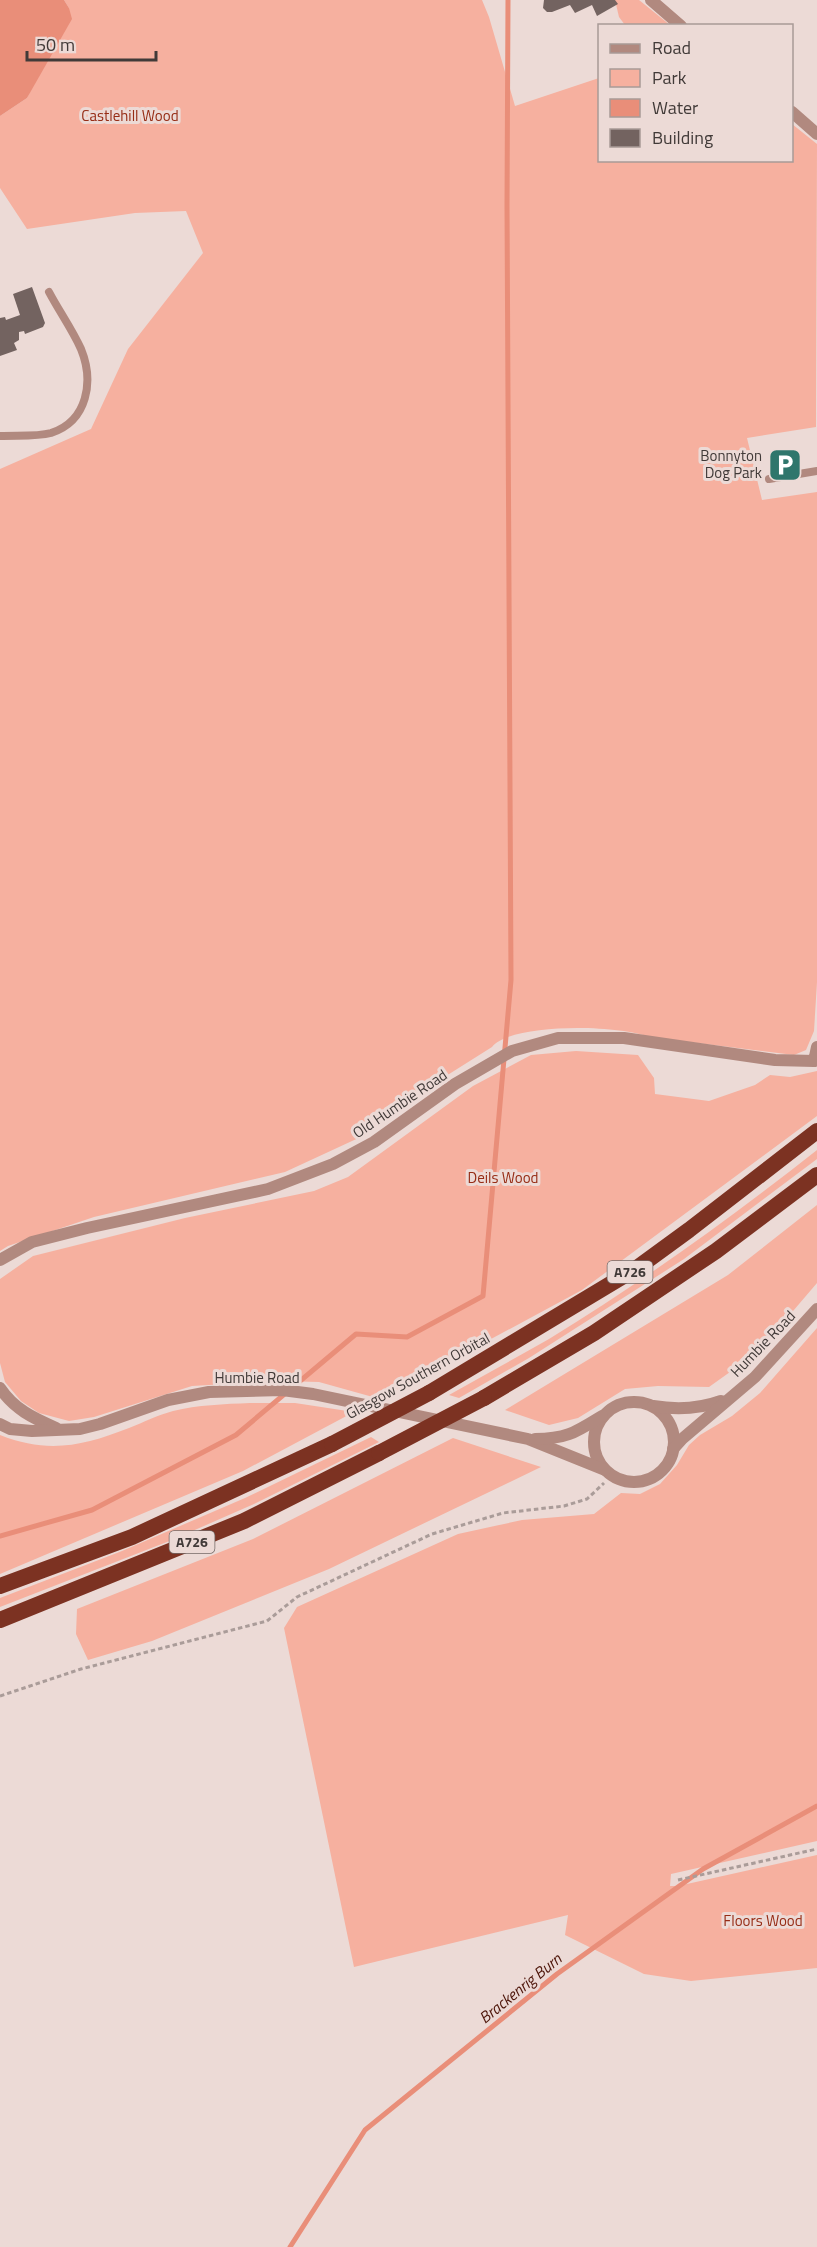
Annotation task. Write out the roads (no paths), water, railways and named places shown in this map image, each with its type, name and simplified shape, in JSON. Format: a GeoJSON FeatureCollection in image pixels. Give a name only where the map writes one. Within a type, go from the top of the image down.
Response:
{"type":"FeatureCollection","features":[{"type":"Feature","properties":{"kind":"highway","name":"Glasgow Southern Orbital"},"geometry":{"type":"LineString","coordinates":[[0,1586],[132,1537],[332,1444],[429,1393],[637,1268],[817,1131]]}},
{"type":"Feature","properties":{"kind":"highway","name":"A726"},"geometry":{"type":"LineString","coordinates":[[0,1620],[244,1521],[484,1398],[622,1314],[716,1251],[817,1175]]}},
{"type":"Feature","properties":{"kind":"street"},"geometry":{"type":"LineString","coordinates":[[651,0],[679,24]]}},
{"type":"Feature","properties":{"kind":"street"},"geometry":{"type":"LineString","coordinates":[[793,113],[817,134]]}},
{"type":"Feature","properties":{"kind":"street","name":"Old Humbie Road"},"geometry":{"type":"LineString","coordinates":[[3,1260],[32,1242],[268,1189],[333,1164],[374,1142],[455,1084],[512,1051],[558,1038],[624,1038],[775,1060],[814,1061],[817,1047]]}},
{"type":"Feature","properties":{"kind":"street","name":"Humbie Road"},"geometry":{"type":"LineString","coordinates":[[673,1449],[728,1398],[755,1377],[817,1309]]}},
{"type":"Feature","properties":{"kind":"street"},"geometry":{"type":"LineString","coordinates":[[0,1388],[21,1411],[60,1430]]}},
{"type":"Feature","properties":{"kind":"street","name":"Humbie Road"},"geometry":{"type":"LineString","coordinates":[[0,1424],[10,1429],[21,1430],[80,1429],[168,1400],[209,1392],[282,1390],[313,1394],[528,1439],[608,1472]]}},
{"type":"Feature","properties":{"kind":"street","name":"Humbie Road"},"geometry":{"type":"LineString","coordinates":[[652,1406],[674,1410],[686,1409],[714,1404],[728,1398]]}},
{"type":"Feature","properties":{"kind":"street"},"geometry":{"type":"LineString","coordinates":[[641,1402],[662,1413],[669,1423],[673,1436],[673,1449],[668,1462],[658,1474],[646,1480],[629,1482],[608,1472],[597,1459],[594,1442],[596,1428],[608,1411],[618,1405],[641,1402]]}},
{"type":"Feature","properties":{"kind":"street","name":"Humbie Road"},"geometry":{"type":"LineString","coordinates":[[528,1439],[559,1438],[572,1434],[608,1411]]}},
{"type":"Feature","properties":{"kind":"lane"},"geometry":{"type":"LineString","coordinates":[[0,436],[49,434],[66,427],[81,410],[89,388],[81,350],[49,292]]}},
{"type":"Feature","properties":{"kind":"lane"},"geometry":{"type":"LineString","coordinates":[[769,479],[817,471]]}},
{"type":"Feature","properties":{"kind":"water"},"geometry":{"type":"Polygon","coordinates":[[[0,0],[64,0],[72,19],[27,98],[0,116],[0,0]]]}},
{"type":"Feature","properties":{"kind":"waterway"},"geometry":{"type":"LineString","coordinates":[[0,1536],[92,1510],[236,1435],[356,1334],[407,1337],[483,1296],[511,980],[508,0]]}},
{"type":"Feature","properties":{"kind":"waterway","name":"Brackenrig Burn"},"geometry":{"type":"LineString","coordinates":[[290,2247],[365,2130],[557,1974],[703,1869],[817,1806]]}},
{"type":"Feature","properties":{"kind":"place","name":"Bonnyton Dog Park"},"geometry":{"type":"Point","coordinates":[785,465]}},
{"type":"Feature","properties":{"kind":"park label","name":"Castlehill Wood"},"geometry":{"type":"Point","coordinates":[130,116]}},
{"type":"Feature","properties":{"kind":"park label","name":"Deils Wood"},"geometry":{"type":"Point","coordinates":[503,1178]}},
{"type":"Feature","properties":{"kind":"park label","name":"Floors Wood"},"geometry":{"type":"Point","coordinates":[763,1921]}}]}
